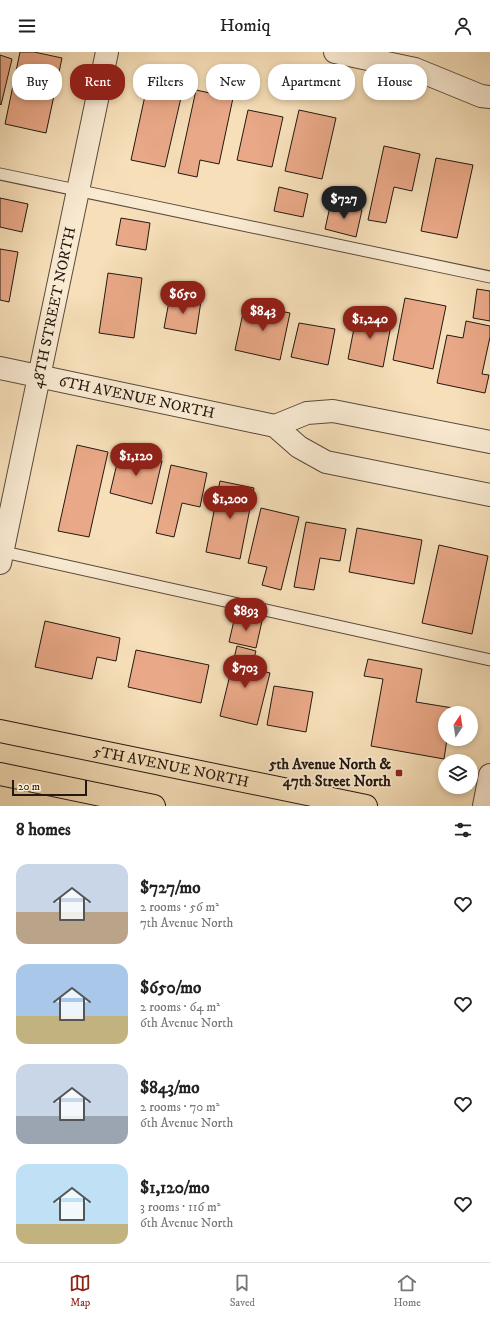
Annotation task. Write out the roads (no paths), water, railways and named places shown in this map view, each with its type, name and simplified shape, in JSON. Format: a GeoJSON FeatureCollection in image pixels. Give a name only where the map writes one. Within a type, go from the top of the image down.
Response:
{"type":"FeatureCollection","features":[{"type":"Feature","properties":{"kind":"main road","name":"5TH AVENUE NORTH"},"geometry":{"type":"LineString","coordinates":[[0,731],[366,806]]}},
{"type":"Feature","properties":{"kind":"main road"},"geometry":{"type":"LineString","coordinates":[[0,774],[154,806]]}},
{"type":"Feature","properties":{"kind":"street","name":"48TH STREET NORTH"},"geometry":{"type":"LineString","coordinates":[[1,555],[107,52]]}},
{"type":"Feature","properties":{"kind":"street"},"geometry":{"type":"LineString","coordinates":[[340,52],[415,69],[481,96],[490,98]]}},
{"type":"Feature","properties":{"kind":"street","name":"6TH AVENUE NORTH"},"geometry":{"type":"LineString","coordinates":[[0,368],[275,426]]}},
{"type":"Feature","properties":{"kind":"street"},"geometry":{"type":"LineString","coordinates":[[490,442],[333,410],[307,413],[275,426],[298,447],[326,462],[490,495]]}},
{"type":"Feature","properties":{"kind":"street"},"geometry":{"type":"LineString","coordinates":[[484,806],[490,775]]}},
{"type":"Feature","properties":{"kind":"lane"},"geometry":{"type":"LineString","coordinates":[[0,174],[490,276]]}},
{"type":"Feature","properties":{"kind":"lane"},"geometry":{"type":"LineString","coordinates":[[1,555],[490,660]]}},
{"type":"Feature","properties":{"kind":"place","name":"5th Avenue North & 47th Street North"},"geometry":{"type":"Point","coordinates":[399,773]}}]}
